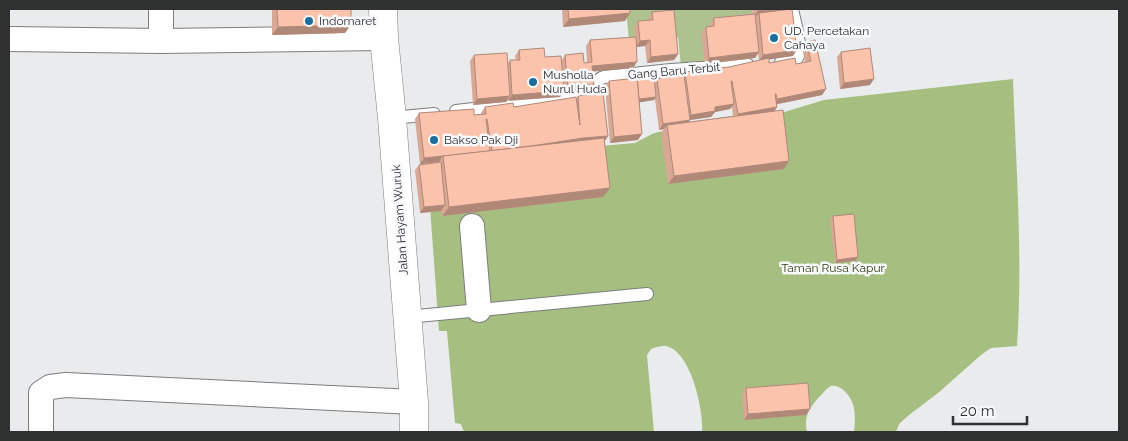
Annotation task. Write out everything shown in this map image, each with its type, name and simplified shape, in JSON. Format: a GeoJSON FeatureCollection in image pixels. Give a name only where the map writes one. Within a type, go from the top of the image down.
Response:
{"type":"FeatureCollection","features":[{"type":"Feature","properties":{"kind":"main road","name":"Jalan Hayam Wuruk"},"geometry":{"type":"LineString","coordinates":[[384,9],[384,38],[414,402],[414,432]]}},
{"type":"Feature","properties":{"kind":"street"},"geometry":{"type":"LineString","coordinates":[[161,9],[161,41]]}},
{"type":"Feature","properties":{"kind":"street"},"geometry":{"type":"LineString","coordinates":[[9,39],[161,41],[384,38]]}},
{"type":"Feature","properties":{"kind":"street"},"geometry":{"type":"LineString","coordinates":[[472,226],[479,310]]}},
{"type":"Feature","properties":{"kind":"street"},"geometry":{"type":"LineString","coordinates":[[41,432],[41,394],[50,387],[66,385],[414,402]]}},
{"type":"Feature","properties":{"kind":"lane","name":"Gang Baru Terbit"},"geometry":{"type":"LineString","coordinates":[[392,118],[589,96],[593,95],[597,81],[604,77],[794,61],[799,56],[799,46],[792,9]]}},
{"type":"Feature","properties":{"kind":"lane"},"geometry":{"type":"LineString","coordinates":[[407,317],[647,294]]}},
{"type":"Feature","properties":{"kind":"green space"},"geometry":{"type":"Polygon","coordinates":[[[626,9],[752,9],[754,19],[702,33],[705,64],[681,66],[678,37],[629,41],[626,9]]]}},
{"type":"Feature","properties":{"kind":"green space","name":"Taman Rusa Kapur"},"geometry":{"type":"Polygon","coordinates":[[[1013,79],[1019,246],[1017,346],[991,348],[981,355],[899,424],[896,432],[854,432],[855,414],[850,398],[842,389],[832,386],[822,394],[809,411],[806,421],[807,432],[702,432],[701,410],[689,370],[675,350],[666,346],[651,349],[647,355],[654,432],[464,432],[461,424],[455,423],[447,331],[439,331],[427,165],[635,143],[658,132],[768,117],[824,100],[1013,79]]]}},
{"type":"Feature","properties":{"kind":"building","name":"Indomaret"},"geometry":{"type":"Polygon","coordinates":[[[277,9],[351,9],[351,25],[278,27],[277,9]]]}},
{"type":"Feature","properties":{"kind":"building"},"geometry":{"type":"Polygon","coordinates":[[[568,9],[630,9],[630,13],[569,19],[568,9]]]}},
{"type":"Feature","properties":{"kind":"building","name":"UD. Percetakan Cahaya"},"geometry":{"type":"Polygon","coordinates":[[[792,9],[797,50],[763,55],[759,13],[792,9]]]}},
{"type":"Feature","properties":{"kind":"building"},"geometry":{"type":"Polygon","coordinates":[[[674,10],[678,54],[651,57],[650,40],[640,41],[638,21],[653,20],[652,12],[674,10]]]}},
{"type":"Feature","properties":{"kind":"building"},"geometry":{"type":"Polygon","coordinates":[[[755,14],[759,52],[709,58],[706,27],[714,26],[714,18],[755,14]]]}},
{"type":"Feature","properties":{"kind":"building"},"geometry":{"type":"Polygon","coordinates":[[[636,37],[637,62],[592,66],[594,84],[568,87],[565,55],[583,53],[584,63],[592,62],[590,40],[636,37]]]}},
{"type":"Feature","properties":{"kind":"building"},"geometry":{"type":"Polygon","coordinates":[[[815,40],[826,89],[777,99],[775,94],[777,107],[738,114],[731,81],[734,104],[715,107],[715,111],[691,115],[685,72],[729,67],[769,58],[769,63],[795,58],[796,64],[811,61],[806,42],[815,40]]]}},
{"type":"Feature","properties":{"kind":"building","name":"Musholla Nurul Huda"},"geometry":{"type":"Polygon","coordinates":[[[544,48],[545,57],[561,56],[564,91],[512,95],[510,60],[520,60],[519,50],[544,48]]]}},
{"type":"Feature","properties":{"kind":"building"},"geometry":{"type":"Polygon","coordinates":[[[870,48],[874,79],[844,83],[841,52],[870,48]]]}},
{"type":"Feature","properties":{"kind":"building"},"geometry":{"type":"Polygon","coordinates":[[[507,53],[510,96],[477,99],[474,55],[507,53]]]}},
{"type":"Feature","properties":{"kind":"building"},"geometry":{"type":"Polygon","coordinates":[[[684,75],[690,120],[663,124],[657,79],[684,75]]]}},
{"type":"Feature","properties":{"kind":"building"},"geometry":{"type":"Polygon","coordinates":[[[654,76],[656,97],[639,99],[637,78],[654,76]]]}},
{"type":"Feature","properties":{"kind":"building"},"geometry":{"type":"Polygon","coordinates":[[[637,78],[642,134],[614,137],[609,81],[637,78]]]}},
{"type":"Feature","properties":{"kind":"building"},"geometry":{"type":"Polygon","coordinates":[[[603,93],[608,136],[492,151],[486,119],[490,151],[424,158],[419,113],[474,109],[474,115],[486,114],[485,107],[513,103],[514,107],[576,97],[580,125],[578,96],[603,93]]]}},
{"type":"Feature","properties":{"kind":"building"},"geometry":{"type":"Polygon","coordinates":[[[783,110],[789,161],[674,176],[667,125],[783,110]]]}},
{"type":"Feature","properties":{"kind":"building"},"geometry":{"type":"Polygon","coordinates":[[[604,138],[610,188],[449,207],[443,156],[604,138]]]}},
{"type":"Feature","properties":{"kind":"building"},"geometry":{"type":"Polygon","coordinates":[[[441,162],[445,205],[424,207],[419,165],[441,162]]]}},
{"type":"Feature","properties":{"kind":"building"},"geometry":{"type":"Polygon","coordinates":[[[854,214],[858,257],[837,260],[833,216],[854,214]]]}},
{"type":"Feature","properties":{"kind":"building"},"geometry":{"type":"Polygon","coordinates":[[[808,383],[810,409],[748,414],[746,388],[808,383]]]}},
{"type":"Feature","properties":{"kind":"place","name":"Indomaret"},"geometry":{"type":"Point","coordinates":[309,21]}},
{"type":"Feature","properties":{"kind":"place","name":"UD. Percetakan Cahaya"},"geometry":{"type":"Point","coordinates":[774,38]}},
{"type":"Feature","properties":{"kind":"place","name":"Musholla Nurul Huda"},"geometry":{"type":"Point","coordinates":[533,82]}},
{"type":"Feature","properties":{"kind":"place","name":"Bakso Pak Dji"},"geometry":{"type":"Point","coordinates":[434,140]}}]}
